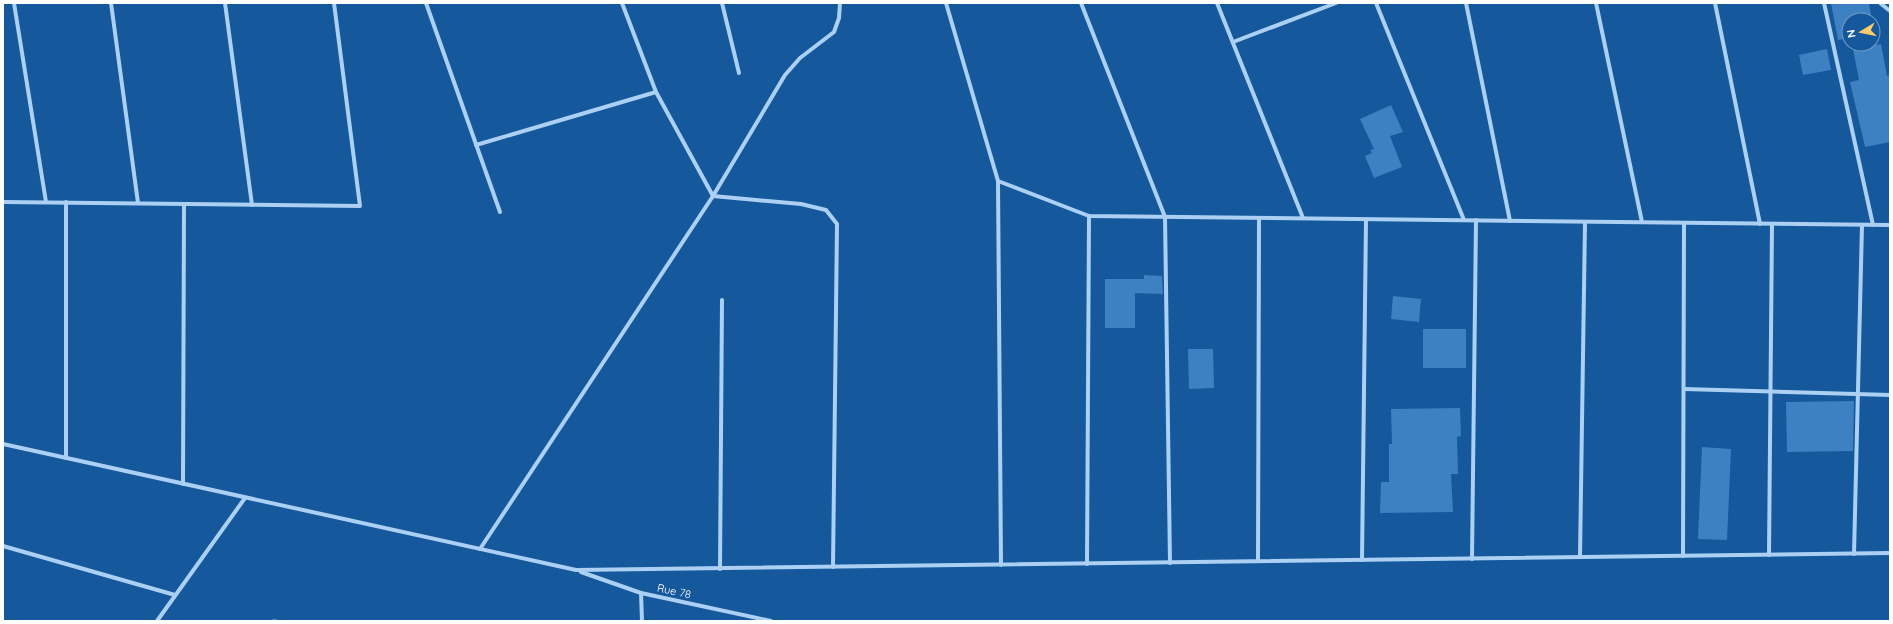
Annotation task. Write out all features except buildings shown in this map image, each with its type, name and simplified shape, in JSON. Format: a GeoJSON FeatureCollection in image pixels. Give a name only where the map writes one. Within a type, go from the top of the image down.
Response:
{"type":"FeatureCollection","features":[{"type":"Feature","properties":{"kind":"street"},"geometry":{"type":"LineString","coordinates":[[14,3],[46,202]]}},
{"type":"Feature","properties":{"kind":"street"},"geometry":{"type":"LineString","coordinates":[[111,3],[138,203]]}},
{"type":"Feature","properties":{"kind":"street"},"geometry":{"type":"LineString","coordinates":[[225,3],[252,205]]}},
{"type":"Feature","properties":{"kind":"street"},"geometry":{"type":"LineString","coordinates":[[3,202],[360,206],[334,3]]}},
{"type":"Feature","properties":{"kind":"street"},"geometry":{"type":"LineString","coordinates":[[426,3],[500,212]]}},
{"type":"Feature","properties":{"kind":"street"},"geometry":{"type":"LineString","coordinates":[[622,3],[656,92],[713,196]]}},
{"type":"Feature","properties":{"kind":"street"},"geometry":{"type":"LineString","coordinates":[[722,3],[739,73]]}},
{"type":"Feature","properties":{"kind":"street"},"geometry":{"type":"LineString","coordinates":[[480,549],[713,196],[785,75],[800,58],[834,32],[839,18],[840,3]]}},
{"type":"Feature","properties":{"kind":"street"},"geometry":{"type":"LineString","coordinates":[[946,3],[998,181],[1001,565]]}},
{"type":"Feature","properties":{"kind":"street"},"geometry":{"type":"LineString","coordinates":[[1081,3],[1165,217],[1170,563]]}},
{"type":"Feature","properties":{"kind":"street"},"geometry":{"type":"LineString","coordinates":[[1217,3],[1303,218]]}},
{"type":"Feature","properties":{"kind":"street"},"geometry":{"type":"LineString","coordinates":[[1233,42],[1336,3]]}},
{"type":"Feature","properties":{"kind":"street"},"geometry":{"type":"LineString","coordinates":[[1376,3],[1464,220]]}},
{"type":"Feature","properties":{"kind":"street"},"geometry":{"type":"LineString","coordinates":[[1466,3],[1510,221]]}},
{"type":"Feature","properties":{"kind":"street"},"geometry":{"type":"LineString","coordinates":[[1596,3],[1642,222]]}},
{"type":"Feature","properties":{"kind":"street"},"geometry":{"type":"LineString","coordinates":[[1715,3],[1760,224]]}},
{"type":"Feature","properties":{"kind":"street"},"geometry":{"type":"LineString","coordinates":[[1824,3],[1873,225]]}},
{"type":"Feature","properties":{"kind":"street"},"geometry":{"type":"LineString","coordinates":[[1880,3],[1890,11]]}},
{"type":"Feature","properties":{"kind":"street"},"geometry":{"type":"LineString","coordinates":[[476,145],[656,92]]}},
{"type":"Feature","properties":{"kind":"street"},"geometry":{"type":"LineString","coordinates":[[998,181],[1089,216],[1890,225]]}},
{"type":"Feature","properties":{"kind":"street"},"geometry":{"type":"LineString","coordinates":[[713,196],[801,204],[826,210],[837,224],[833,567]]}},
{"type":"Feature","properties":{"kind":"street"},"geometry":{"type":"LineString","coordinates":[[66,202],[66,458]]}},
{"type":"Feature","properties":{"kind":"street"},"geometry":{"type":"LineString","coordinates":[[183,484],[184,204]]}},
{"type":"Feature","properties":{"kind":"street"},"geometry":{"type":"LineString","coordinates":[[1086,564],[1089,216]]}},
{"type":"Feature","properties":{"kind":"street"},"geometry":{"type":"LineString","coordinates":[[1258,561],[1259,218]]}},
{"type":"Feature","properties":{"kind":"street"},"geometry":{"type":"LineString","coordinates":[[1362,560],[1366,219]]}},
{"type":"Feature","properties":{"kind":"street"},"geometry":{"type":"LineString","coordinates":[[1472,559],[1476,220]]}},
{"type":"Feature","properties":{"kind":"street"},"geometry":{"type":"LineString","coordinates":[[1580,557],[1585,222]]}},
{"type":"Feature","properties":{"kind":"street"},"geometry":{"type":"LineString","coordinates":[[1683,556],[1684,223]]}},
{"type":"Feature","properties":{"kind":"street"},"geometry":{"type":"LineString","coordinates":[[1769,555],[1772,224]]}},
{"type":"Feature","properties":{"kind":"street"},"geometry":{"type":"LineString","coordinates":[[1854,554],[1862,225]]}},
{"type":"Feature","properties":{"kind":"street"},"geometry":{"type":"LineString","coordinates":[[720,569],[722,300]]}},
{"type":"Feature","properties":{"kind":"street"},"geometry":{"type":"LineString","coordinates":[[1684,389],[1890,395]]}},
{"type":"Feature","properties":{"kind":"street"},"geometry":{"type":"LineString","coordinates":[[3,444],[576,570],[1890,553]]}},
{"type":"Feature","properties":{"kind":"street"},"geometry":{"type":"LineString","coordinates":[[157,621],[245,498]]}},
{"type":"Feature","properties":{"kind":"street"},"geometry":{"type":"LineString","coordinates":[[3,546],[175,595]]}},
{"type":"Feature","properties":{"kind":"street","name":"Rue 78"},"geometry":{"type":"LineString","coordinates":[[576,570],[641,593],[771,621]]}},
{"type":"Feature","properties":{"kind":"street"},"geometry":{"type":"LineString","coordinates":[[641,593],[642,621]]}},
{"type":"Feature","properties":{"kind":"street"},"geometry":{"type":"LineString","coordinates":[[745,615],[753,621]]}}]}
